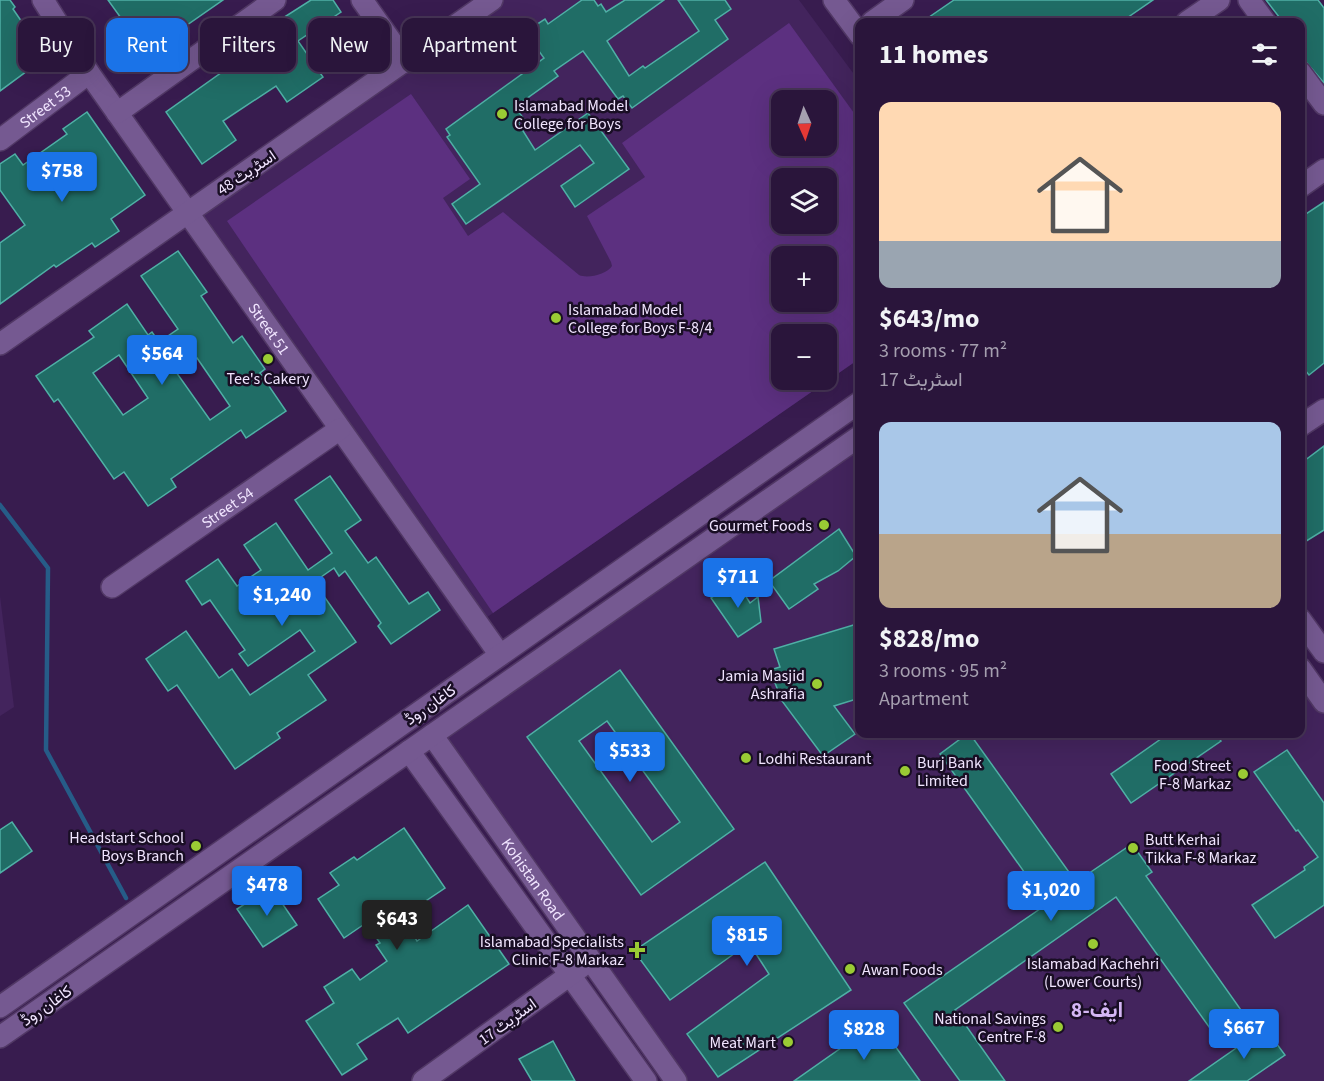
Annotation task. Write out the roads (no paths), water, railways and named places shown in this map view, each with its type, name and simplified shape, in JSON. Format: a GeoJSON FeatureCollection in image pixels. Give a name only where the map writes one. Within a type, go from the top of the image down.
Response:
{"type":"FeatureCollection","features":[{"type":"Feature","properties":{"kind":"street","name":"Street 51"},"geometry":{"type":"LineString","coordinates":[[43,0],[89,73],[500,655]]}},
{"type":"Feature","properties":{"kind":"street"},"geometry":{"type":"LineString","coordinates":[[117,113],[275,0]]}},
{"type":"Feature","properties":{"kind":"street"},"geometry":{"type":"LineString","coordinates":[[362,0],[402,56]]}},
{"type":"Feature","properties":{"kind":"street","name":"اسٹریٹ 48"},"geometry":{"type":"LineString","coordinates":[[467,18],[492,0]]}},
{"type":"Feature","properties":{"kind":"street"},"geometry":{"type":"LineString","coordinates":[[834,0],[862,18]]}},
{"type":"Feature","properties":{"kind":"street"},"geometry":{"type":"LineString","coordinates":[[877,18],[903,0]]}},
{"type":"Feature","properties":{"kind":"street"},"geometry":{"type":"LineString","coordinates":[[1193,18],[1219,0]]}},
{"type":"Feature","properties":{"kind":"street"},"geometry":{"type":"LineString","coordinates":[[1249,0],[1262,18]]}},
{"type":"Feature","properties":{"kind":"street","name":"اسٹریٹ 48"},"geometry":{"type":"LineString","coordinates":[[0,344],[402,65]]}},
{"type":"Feature","properties":{"kind":"street","name":"Street 53"},"geometry":{"type":"LineString","coordinates":[[0,140],[89,73]]}},
{"type":"Feature","properties":{"kind":"street"},"geometry":{"type":"LineString","coordinates":[[1305,79],[1324,104]]}},
{"type":"Feature","properties":{"kind":"street"},"geometry":{"type":"LineString","coordinates":[[1305,183],[1324,170]]}},
{"type":"Feature","properties":{"kind":"street","name":"کاغان روڈ"},"geometry":{"type":"LineString","coordinates":[[0,1007],[855,405]]}},
{"type":"Feature","properties":{"kind":"street"},"geometry":{"type":"LineString","coordinates":[[1305,423],[1324,410]]}},
{"type":"Feature","properties":{"kind":"street","name":"Street 54"},"geometry":{"type":"LineString","coordinates":[[112,587],[340,429]]}},
{"type":"Feature","properties":{"kind":"street","name":"کاغان روڈ"},"geometry":{"type":"LineString","coordinates":[[0,1037],[855,439]]}},
{"type":"Feature","properties":{"kind":"street"},"geometry":{"type":"LineString","coordinates":[[657,544],[672,567]]}},
{"type":"Feature","properties":{"kind":"street"},"geometry":{"type":"LineString","coordinates":[[1305,626],[1324,652]]}},
{"type":"Feature","properties":{"kind":"street"},"geometry":{"type":"LineString","coordinates":[[1305,674],[1321,692]]}},
{"type":"Feature","properties":{"kind":"street","name":"Kohistan Road"},"geometry":{"type":"LineString","coordinates":[[432,735],[676,1081]]}},
{"type":"Feature","properties":{"kind":"street","name":"Kohistan Road"},"geometry":{"type":"LineString","coordinates":[[409,751],[646,1081]]}},
{"type":"Feature","properties":{"kind":"street","name":"اسٹریٹ 17"},"geometry":{"type":"LineString","coordinates":[[423,1081],[590,959]]}},
{"type":"Feature","properties":{"kind":"waterway"},"geometry":{"type":"LineString","coordinates":[[0,505],[48,568],[46,750],[126,898]]}},
{"type":"Feature","properties":{"kind":"place","name":"Islamabad Model College for Boys"},"geometry":{"type":"Point","coordinates":[502,114]}},
{"type":"Feature","properties":{"kind":"place","name":"Islamabad Model College for Boys F-8/4"},"geometry":{"type":"Point","coordinates":[556,318]}},
{"type":"Feature","properties":{"kind":"place","name":"Tee's Cakery"},"geometry":{"type":"Point","coordinates":[268,359]}},
{"type":"Feature","properties":{"kind":"place","name":"Gourmet Foods"},"geometry":{"type":"Point","coordinates":[824,525]}},
{"type":"Feature","properties":{"kind":"place","name":"Jamia Masjid Ashrafia"},"geometry":{"type":"Point","coordinates":[817,684]}},
{"type":"Feature","properties":{"kind":"place","name":"Lodhi Restaurant"},"geometry":{"type":"Point","coordinates":[746,758]}},
{"type":"Feature","properties":{"kind":"place","name":"Burj Bank Limited"},"geometry":{"type":"Point","coordinates":[905,771]}},
{"type":"Feature","properties":{"kind":"place","name":"Food Street F-8 Markaz"},"geometry":{"type":"Point","coordinates":[1243,774]}},
{"type":"Feature","properties":{"kind":"place","name":"Headstart School Boys Branch"},"geometry":{"type":"Point","coordinates":[196,846]}},
{"type":"Feature","properties":{"kind":"place","name":"Butt Kerhai Tikka F-8 Markaz"},"geometry":{"type":"Point","coordinates":[1133,848]}},
{"type":"Feature","properties":{"kind":"place","name":"Islamabad Kachehri (Lower Courts)"},"geometry":{"type":"Point","coordinates":[1093,944]}},
{"type":"Feature","properties":{"kind":"place","name":"Islamabad Specialists Clinic F-8 Markaz"},"geometry":{"type":"Point","coordinates":[637,950]}},
{"type":"Feature","properties":{"kind":"place","name":"Awan Foods"},"geometry":{"type":"Point","coordinates":[850,969]}},
{"type":"Feature","properties":{"kind":"place","name":"National Savings Centre F-8"},"geometry":{"type":"Point","coordinates":[1058,1027]}},
{"type":"Feature","properties":{"kind":"place","name":"Meat Mart"},"geometry":{"type":"Point","coordinates":[788,1042]}},
{"type":"Feature","properties":{"kind":"district","name":"ایف-8"},"geometry":{"type":"Point","coordinates":[1097,1009]}}]}
